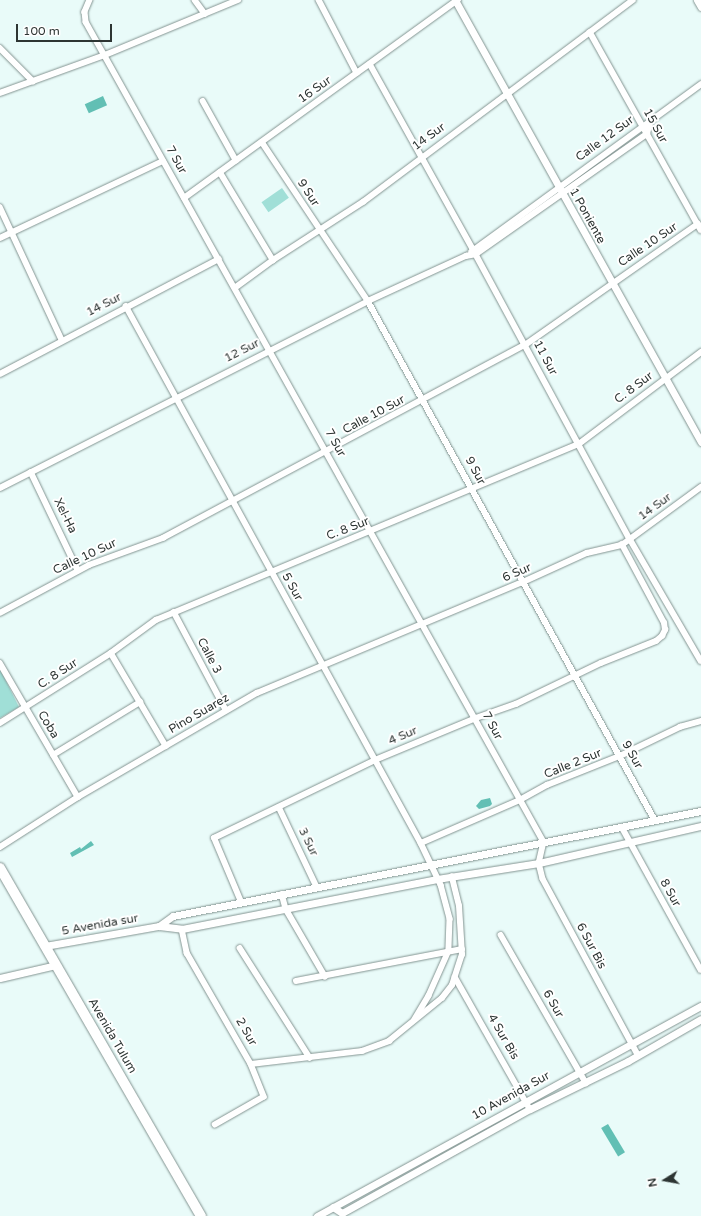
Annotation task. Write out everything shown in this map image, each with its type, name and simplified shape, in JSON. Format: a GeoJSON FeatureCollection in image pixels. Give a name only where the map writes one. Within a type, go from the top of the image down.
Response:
{"type":"FeatureCollection","features":[{"type":"Feature","properties":{"kind":"highway","name":"Avenida Tulum"},"geometry":{"type":"LineString","coordinates":[[0,868],[201,1216]]}},
{"type":"Feature","properties":{"kind":"street","name":"7 Sur"},"geometry":{"type":"LineString","coordinates":[[90,0],[85,12],[86,22],[163,161],[236,287],[544,842]]}},
{"type":"Feature","properties":{"kind":"street"},"geometry":{"type":"LineString","coordinates":[[196,0],[205,14]]}},
{"type":"Feature","properties":{"kind":"street"},"geometry":{"type":"LineString","coordinates":[[0,93],[105,55],[238,0]]}},
{"type":"Feature","properties":{"kind":"street"},"geometry":{"type":"LineString","coordinates":[[319,0],[357,73]]}},
{"type":"Feature","properties":{"kind":"street","name":"16 Sur"},"geometry":{"type":"LineString","coordinates":[[184,198],[456,0]]}},
{"type":"Feature","properties":{"kind":"street","name":"1 Poniente"},"geometry":{"type":"LineString","coordinates":[[456,0],[701,442]]}},
{"type":"Feature","properties":{"kind":"street","name":"14 Sur"},"geometry":{"type":"LineString","coordinates":[[236,287],[273,260],[363,202],[421,156],[508,94],[633,0]]}},
{"type":"Feature","properties":{"kind":"street"},"geometry":{"type":"LineString","coordinates":[[697,0],[701,7]]}},
{"type":"Feature","properties":{"kind":"street","name":"15 Sur"},"geometry":{"type":"LineString","coordinates":[[590,32],[701,230]]}},
{"type":"Feature","properties":{"kind":"street"},"geometry":{"type":"LineString","coordinates":[[0,48],[33,81]]}},
{"type":"Feature","properties":{"kind":"street","name":"11 Sur"},"geometry":{"type":"LineString","coordinates":[[370,64],[475,252],[630,539],[701,662]]}},
{"type":"Feature","properties":{"kind":"street"},"geometry":{"type":"LineString","coordinates":[[650,122],[701,84]]}},
{"type":"Feature","properties":{"kind":"street"},"geometry":{"type":"LineString","coordinates":[[203,101],[236,160]]}},
{"type":"Feature","properties":{"kind":"street","name":"Calle 12 Sur"},"geometry":{"type":"LineString","coordinates":[[466,256],[475,252],[560,190],[584,168],[650,122]]}},
{"type":"Feature","properties":{"kind":"street","name":"Calle 12 Sur"},"geometry":{"type":"LineString","coordinates":[[560,190],[589,174],[647,134],[650,122]]}},
{"type":"Feature","properties":{"kind":"street","name":"9 Sur"},"geometry":{"type":"LineString","coordinates":[[262,142],[319,230],[368,301],[425,401],[655,820]]}},
{"type":"Feature","properties":{"kind":"street"},"geometry":{"type":"LineString","coordinates":[[0,238],[163,161]]}},
{"type":"Feature","properties":{"kind":"street"},"geometry":{"type":"LineString","coordinates":[[584,168],[589,174]]}},
{"type":"Feature","properties":{"kind":"street"},"geometry":{"type":"LineString","coordinates":[[220,172],[273,260]]}},
{"type":"Feature","properties":{"kind":"street"},"geometry":{"type":"LineString","coordinates":[[0,208],[62,340]]}},
{"type":"Feature","properties":{"kind":"street","name":"Calle 10 Sur"},"geometry":{"type":"LineString","coordinates":[[0,613],[78,570],[112,554],[163,538],[233,500],[425,401],[525,345],[698,224]]}},
{"type":"Feature","properties":{"kind":"street","name":"12 Sur"},"geometry":{"type":"LineString","coordinates":[[0,488],[270,349],[368,301],[466,256]]}},
{"type":"Feature","properties":{"kind":"street","name":"14 Sur"},"geometry":{"type":"LineString","coordinates":[[0,374],[126,306],[219,259]]}},
{"type":"Feature","properties":{"kind":"street","name":"5 Sur"},"geometry":{"type":"LineString","coordinates":[[126,306],[421,843],[445,896],[450,919],[449,951]]}},
{"type":"Feature","properties":{"kind":"street","name":"C. 8 Sur"},"geometry":{"type":"LineString","coordinates":[[0,723],[111,653],[156,620],[271,571],[372,532],[471,487],[579,444],[701,352]]}},
{"type":"Feature","properties":{"kind":"street","name":"Xel-Ha"},"geometry":{"type":"LineString","coordinates":[[31,472],[78,570]]}},
{"type":"Feature","properties":{"kind":"street","name":"14 Sur"},"geometry":{"type":"LineString","coordinates":[[622,544],[701,487]]}},
{"type":"Feature","properties":{"kind":"street","name":"6 Sur"},"geometry":{"type":"LineString","coordinates":[[422,624],[523,582],[587,553],[622,544]]}},
{"type":"Feature","properties":{"kind":"street","name":"4 Sur"},"geometry":{"type":"LineString","coordinates":[[241,902],[214,838],[375,760],[476,718],[496,712],[576,676],[601,663],[656,641],[665,630],[664,623],[622,544]]}},
{"type":"Feature","properties":{"kind":"street","name":"Calle 3"},"geometry":{"type":"LineString","coordinates":[[174,612],[226,710]]}},
{"type":"Feature","properties":{"kind":"street","name":"Pino Suarez"},"geometry":{"type":"LineString","coordinates":[[0,847],[78,797],[257,693],[422,624]]}},
{"type":"Feature","properties":{"kind":"street"},"geometry":{"type":"LineString","coordinates":[[111,653],[166,746]]}},
{"type":"Feature","properties":{"kind":"street","name":"Coba"},"geometry":{"type":"LineString","coordinates":[[0,663],[78,797]]}},
{"type":"Feature","properties":{"kind":"street"},"geometry":{"type":"LineString","coordinates":[[53,756],[140,702]]}},
{"type":"Feature","properties":{"kind":"street","name":"Calle 2 Sur"},"geometry":{"type":"LineString","coordinates":[[421,843],[520,800],[547,785],[620,756],[680,727],[701,722]]}},
{"type":"Feature","properties":{"kind":"street","name":"3 Sur"},"geometry":{"type":"LineString","coordinates":[[279,807],[317,887]]}},
{"type":"Feature","properties":{"kind":"street"},"geometry":{"type":"LineString","coordinates":[[159,926],[173,916],[701,811]]}},
{"type":"Feature","properties":{"kind":"street"},"geometry":{"type":"LineString","coordinates":[[159,926],[182,929],[437,879],[539,863],[701,826]]}},
{"type":"Feature","properties":{"kind":"street","name":"8 Sur"},"geometry":{"type":"LineString","coordinates":[[622,827],[701,970]]}},
{"type":"Feature","properties":{"kind":"street","name":"6 Sur Bis"},"geometry":{"type":"LineString","coordinates":[[544,842],[539,863],[543,879],[631,1046],[638,1055]]}},
{"type":"Feature","properties":{"kind":"street"},"geometry":{"type":"LineString","coordinates":[[251,1064],[362,1051],[389,1041],[442,998],[455,977],[462,949],[459,906],[452,877]]}},
{"type":"Feature","properties":{"kind":"street"},"geometry":{"type":"LineString","coordinates":[[282,894],[286,909],[325,976]]}},
{"type":"Feature","properties":{"kind":"street","name":"5 Avenida sur"},"geometry":{"type":"LineString","coordinates":[[45,946],[159,926]]}},
{"type":"Feature","properties":{"kind":"street","name":"2 Sur"},"geometry":{"type":"LineString","coordinates":[[182,929],[188,953],[251,1064],[264,1097],[215,1125]]}},
{"type":"Feature","properties":{"kind":"street","name":"6 Sur"},"geometry":{"type":"LineString","coordinates":[[501,935],[578,1072],[586,1083]]}},
{"type":"Feature","properties":{"kind":"street"},"geometry":{"type":"LineString","coordinates":[[240,948],[310,1058]]}},
{"type":"Feature","properties":{"kind":"street"},"geometry":{"type":"LineString","coordinates":[[296,981],[462,949]]}},
{"type":"Feature","properties":{"kind":"street"},"geometry":{"type":"LineString","coordinates":[[415,1019],[429,996],[449,951]]}},
{"type":"Feature","properties":{"kind":"street"},"geometry":{"type":"LineString","coordinates":[[0,978],[56,965]]}},
{"type":"Feature","properties":{"kind":"street","name":"4 Sur Bis"},"geometry":{"type":"LineString","coordinates":[[455,977],[530,1109]]}},
{"type":"Feature","properties":{"kind":"street","name":"10 Avenida Sur"},"geometry":{"type":"LineString","coordinates":[[317,1216],[526,1100],[631,1046],[701,1006]]}},
{"type":"Feature","properties":{"kind":"street"},"geometry":{"type":"LineString","coordinates":[[333,1207],[342,1213],[530,1109],[586,1083],[701,1019]]}},
{"type":"Feature","properties":{"kind":"shaded area"},"geometry":{"type":"Polygon","coordinates":[[[103,96],[107,105],[89,113],[85,104],[103,96]]]}},
{"type":"Feature","properties":{"kind":"shaded area"},"geometry":{"type":"Polygon","coordinates":[[[282,188],[289,198],[268,212],[262,202],[282,188]]]}},
{"type":"Feature","properties":{"kind":"shaded area"},"geometry":{"type":"Polygon","coordinates":[[[0,669],[19,707],[0,718],[0,669]]]}},
{"type":"Feature","properties":{"kind":"shaded area"},"geometry":{"type":"Polygon","coordinates":[[[490,798],[492,804],[490,806],[479,809],[476,806],[481,800],[490,798]]]}},
{"type":"Feature","properties":{"kind":"shaded area"},"geometry":{"type":"Polygon","coordinates":[[[91,841],[94,845],[72,857],[70,853],[80,847],[81,849],[91,841]]]}},
{"type":"Feature","properties":{"kind":"shaded area"},"geometry":{"type":"Polygon","coordinates":[[[608,1124],[625,1152],[618,1156],[601,1128],[608,1124]]]}}]}
